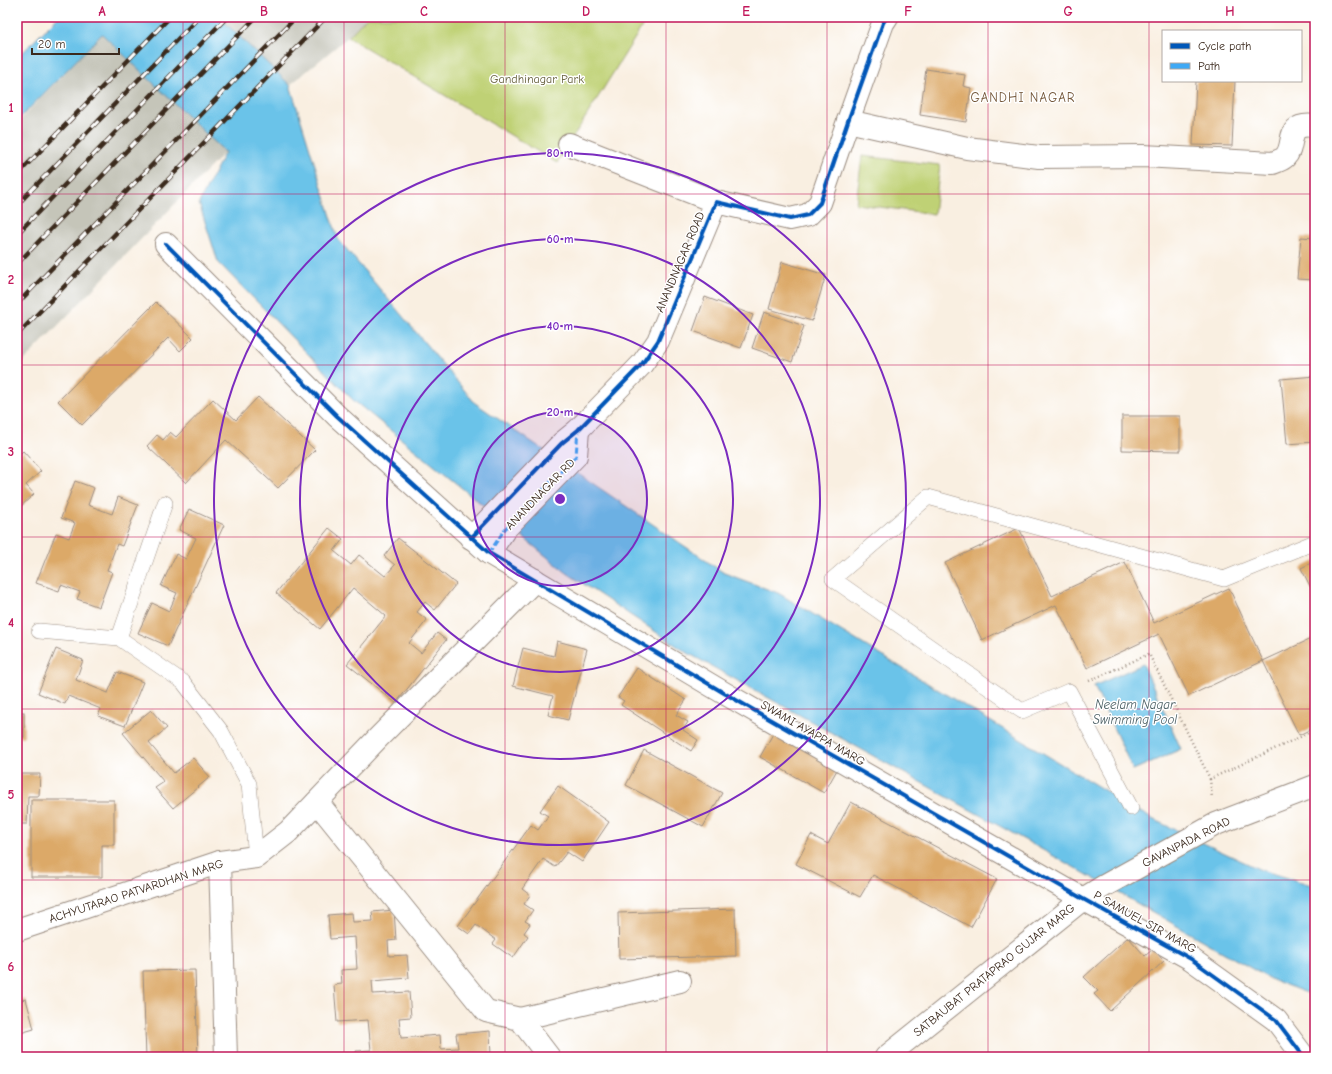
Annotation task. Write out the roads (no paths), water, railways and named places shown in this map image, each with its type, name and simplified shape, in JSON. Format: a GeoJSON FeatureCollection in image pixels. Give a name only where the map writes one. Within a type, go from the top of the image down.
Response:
{"type":"FeatureCollection","features":[{"type":"Feature","properties":{"kind":"street","name":"ANANDNAGAR ROAD"},"geometry":{"type":"LineString","coordinates":[[570,436],[642,364],[658,341],[716,202],[790,219],[808,215],[820,203],[883,23],[887,17]]}},
{"type":"Feature","properties":{"kind":"street"},"geometry":{"type":"LineString","coordinates":[[848,121],[967,148],[1039,157],[1143,156],[1274,163],[1284,159],[1288,154],[1294,131],[1300,126],[1315,126]]}},
{"type":"Feature","properties":{"kind":"street"},"geometry":{"type":"LineString","coordinates":[[569,144],[716,202]]}},
{"type":"Feature","properties":{"kind":"street","name":"SWAMI AYAPPA MARG"},"geometry":{"type":"LineString","coordinates":[[166,244],[337,416],[489,554],[724,693],[1083,899]]}},
{"type":"Feature","properties":{"kind":"street","name":"ANANDNAGAR RD"},"geometry":{"type":"LineString","coordinates":[[489,554],[498,523],[576,456],[570,436]]}},
{"type":"Feature","properties":{"kind":"street"},"geometry":{"type":"LineString","coordinates":[[471,538],[498,523]]}},
{"type":"Feature","properties":{"kind":"street"},"geometry":{"type":"LineString","coordinates":[[256,857],[288,832],[378,738],[535,580]]}},
{"type":"Feature","properties":{"kind":"street","name":"GAVANPADA ROAD"},"geometry":{"type":"LineString","coordinates":[[1104,886],[1216,824],[1315,786]]}},
{"type":"Feature","properties":{"kind":"street"},"geometry":{"type":"LineString","coordinates":[[318,802],[486,1011],[520,1019],[680,982]]}},
{"type":"Feature","properties":{"kind":"street","name":"ACHYUTARAO PATVARDHAN MARG"},"geometry":{"type":"LineString","coordinates":[[17,930],[220,862],[256,857]]}},
{"type":"Feature","properties":{"kind":"street"},"geometry":{"type":"LineString","coordinates":[[220,862],[226,1057]]}},
{"type":"Feature","properties":{"kind":"street","name":"SATBAUBAT PRATAPRAO GUJAR MARG"},"geometry":{"type":"LineString","coordinates":[[886,1057],[1083,899],[1104,886]]}},
{"type":"Feature","properties":{"kind":"street","name":"P SAMUEL SIR MARG"},"geometry":{"type":"LineString","coordinates":[[1083,899],[1197,963],[1276,1020],[1304,1057]]}},
{"type":"Feature","properties":{"kind":"street"},"geometry":{"type":"LineString","coordinates":[[520,1019],[549,1057]]}},
{"type":"Feature","properties":{"kind":"lane"},"geometry":{"type":"LineString","coordinates":[[1131,808],[1068,690],[1022,711],[833,579],[928,497],[1224,579],[1315,542]]}},
{"type":"Feature","properties":{"kind":"lane"},"geometry":{"type":"LineString","coordinates":[[119,638],[165,503]]}},
{"type":"Feature","properties":{"kind":"lane"},"geometry":{"type":"LineString","coordinates":[[39,631],[119,638],[183,682],[221,731],[249,784],[256,857]]}},
{"type":"Feature","properties":{"kind":"water"},"geometry":{"type":"Polygon","coordinates":[[[58,17],[219,17],[290,85],[338,239],[475,403],[724,573],[778,593],[1152,819],[1261,870],[1315,886],[1315,996],[1270,979],[1077,869],[686,652],[567,573],[353,400],[218,262],[199,203],[225,152],[102,34],[17,121],[17,58],[58,17]]]}},
{"type":"Feature","properties":{"kind":"water","name":"Neelam Nagar Swimming Pool"},"geometry":{"type":"Polygon","coordinates":[[[1143,664],[1181,749],[1133,770],[1094,686],[1143,664]]]}},
{"type":"Feature","properties":{"kind":"railway"},"geometry":{"type":"LineString","coordinates":[[17,175],[170,17]]}},
{"type":"Feature","properties":{"kind":"railway"},"geometry":{"type":"LineString","coordinates":[[17,205],[199,17]]}},
{"type":"Feature","properties":{"kind":"railway"},"geometry":{"type":"LineString","coordinates":[[17,234],[227,17]]}},
{"type":"Feature","properties":{"kind":"railway"},"geometry":{"type":"LineString","coordinates":[[17,264],[256,17]]}},
{"type":"Feature","properties":{"kind":"railway"},"geometry":{"type":"LineString","coordinates":[[17,304],[296,17]]}},
{"type":"Feature","properties":{"kind":"railway"},"geometry":{"type":"LineString","coordinates":[[17,335],[326,17]]}},
{"type":"Feature","properties":{"kind":"district","name":"GANDHI NAGAR"},"geometry":{"type":"Point","coordinates":[1023,97]}},
{"type":"Feature","properties":{"kind":"park label","name":"Gandhinagar Park"},"geometry":{"type":"Point","coordinates":[537,79]}}]}
